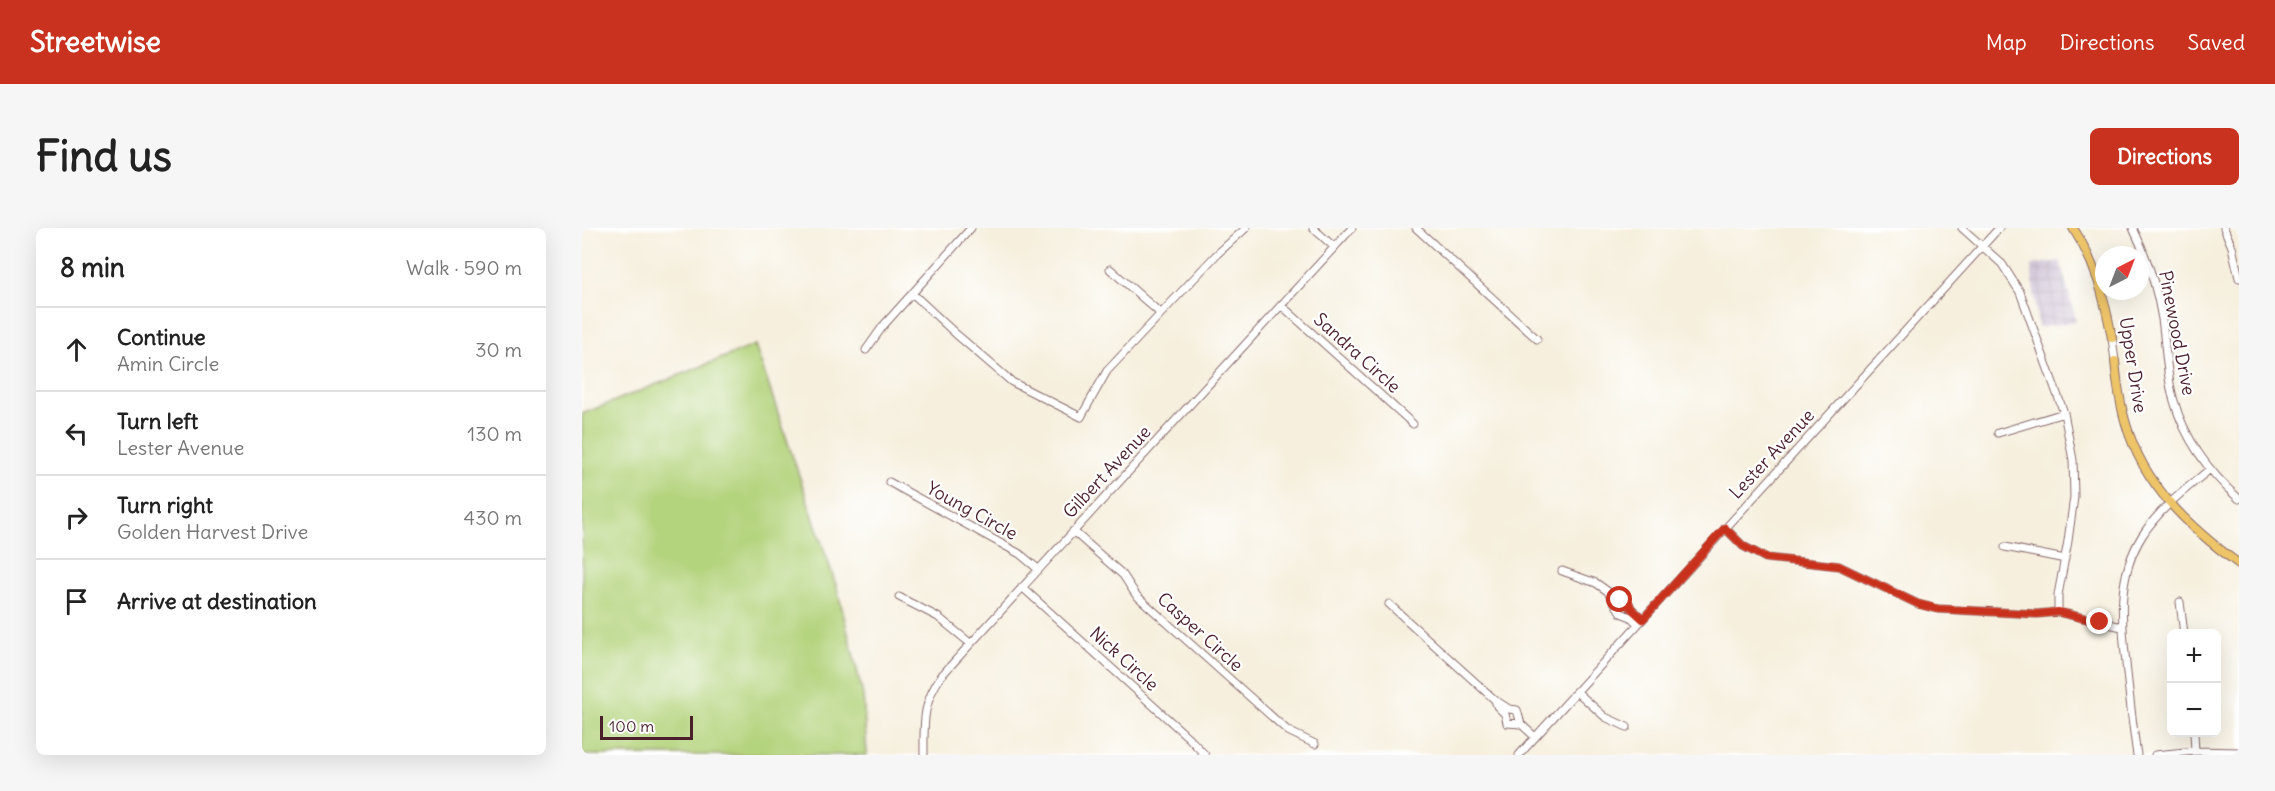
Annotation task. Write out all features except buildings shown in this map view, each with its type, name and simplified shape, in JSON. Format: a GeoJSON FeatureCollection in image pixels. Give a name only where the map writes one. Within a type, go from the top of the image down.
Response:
{"type":"FeatureCollection","features":[{"type":"Feature","properties":{"kind":"main road","name":"Upper Drive"},"geometry":{"type":"LineString","coordinates":[[2073,228],[2086,247],[2103,291],[2112,338]]}},
{"type":"Feature","properties":{"kind":"main road","name":"Upper Drive"},"geometry":{"type":"LineString","coordinates":[[2115,361],[2126,424],[2138,457],[2153,482],[2169,503],[2203,537],[2239,564]]}},
{"type":"Feature","properties":{"kind":"street"},"geometry":{"type":"LineString","coordinates":[[866,350],[882,326],[971,228]]}},
{"type":"Feature","properties":{"kind":"street"},"geometry":{"type":"LineString","coordinates":[[912,293],[1012,382],[1081,417],[1107,371],[1216,255],[1246,228]]}},
{"type":"Feature","properties":{"kind":"street"},"geometry":{"type":"LineString","coordinates":[[1313,228],[1334,247]]}},
{"type":"Feature","properties":{"kind":"street","name":"Gilbert Avenue"},"geometry":{"type":"LineString","coordinates":[[924,755],[926,704],[932,688],[970,643],[1352,228]]}},
{"type":"Feature","properties":{"kind":"street"},"geometry":{"type":"LineString","coordinates":[[1416,228],[1537,339]]}},
{"type":"Feature","properties":{"kind":"street"},"geometry":{"type":"LineString","coordinates":[[1962,228],[2002,264],[2020,292],[2064,413],[2073,460],[2074,497],[2058,595],[2058,612]]}},
{"type":"Feature","properties":{"kind":"street","name":"Lester Avenue"},"geometry":{"type":"LineString","coordinates":[[1519,755],[1999,228]]}},
{"type":"Feature","properties":{"kind":"street","name":"Pinewood Drive"},"geometry":{"type":"LineString","coordinates":[[2133,228],[2145,252],[2154,283],[2162,318],[2166,367],[2174,402],[2186,433],[2210,469],[2239,499]]}},
{"type":"Feature","properties":{"kind":"street"},"geometry":{"type":"LineString","coordinates":[[2224,228],[2232,247],[2239,278]]}},
{"type":"Feature","properties":{"kind":"street"},"geometry":{"type":"LineString","coordinates":[[1110,269],[1160,313]]}},
{"type":"Feature","properties":{"kind":"street","name":"Sandra Circle"},"geometry":{"type":"LineString","coordinates":[[1281,305],[1413,424]]}},
{"type":"Feature","properties":{"kind":"street","name":"Upper Drive"},"geometry":{"type":"LineString","coordinates":[[2112,338],[2115,361]]}},
{"type":"Feature","properties":{"kind":"street"},"geometry":{"type":"LineString","coordinates":[[1998,433],[2064,413]]}},
{"type":"Feature","properties":{"kind":"street"},"geometry":{"type":"LineString","coordinates":[[2138,755],[2122,627],[2122,591],[2133,554],[2142,535],[2169,503],[2210,469]]}},
{"type":"Feature","properties":{"kind":"street","name":"Young Circle"},"geometry":{"type":"LineString","coordinates":[[889,482],[1020,554],[1038,569]]}},
{"type":"Feature","properties":{"kind":"street"},"geometry":{"type":"LineString","coordinates":[[1725,528],[1743,546],[1766,558],[1839,566],[1918,604],[1938,609],[2037,614],[2058,612],[2122,627]]}},
{"type":"Feature","properties":{"kind":"street","name":"Casper Circle"},"geometry":{"type":"LineString","coordinates":[[1073,531],[1123,575],[1136,595],[1287,731],[1315,744]]}},
{"type":"Feature","properties":{"kind":"street"},"geometry":{"type":"LineString","coordinates":[[2005,547],[2065,559]]}},
{"type":"Feature","properties":{"kind":"street"},"geometry":{"type":"LineString","coordinates":[[1562,571],[1596,583],[1629,603],[1641,622]]}},
{"type":"Feature","properties":{"kind":"street","name":"Nick Circle"},"geometry":{"type":"LineString","coordinates":[[1022,587],[1205,755]]}},
{"type":"Feature","properties":{"kind":"street"},"geometry":{"type":"LineString","coordinates":[[1608,592],[1621,614],[1641,622]]}},
{"type":"Feature","properties":{"kind":"street"},"geometry":{"type":"LineString","coordinates":[[899,597],[938,616],[970,643]]}},
{"type":"Feature","properties":{"kind":"street"},"geometry":{"type":"LineString","coordinates":[[2180,602],[2183,629]]}},
{"type":"Feature","properties":{"kind":"street"},"geometry":{"type":"LineString","coordinates":[[1389,604],[1495,700],[1509,709],[1517,710],[1521,724],[1535,738]]}},
{"type":"Feature","properties":{"kind":"street"},"geometry":{"type":"LineString","coordinates":[[1576,691],[1605,717],[1627,727]]}},
{"type":"Feature","properties":{"kind":"street"},"geometry":{"type":"LineString","coordinates":[[1495,700],[1497,706],[1505,714],[1507,723],[1521,724]]}},
{"type":"Feature","properties":{"kind":"street"},"geometry":{"type":"LineString","coordinates":[[2195,737],[2196,751]]}},
{"type":"Feature","properties":{"kind":"street"},"geometry":{"type":"LineString","coordinates":[[2155,755],[2196,751],[2239,752]]}},
{"type":"Feature","properties":{"kind":"shaded area"},"geometry":{"type":"Polygon","coordinates":[[[2060,261],[2076,321],[2038,328],[2031,265],[2060,261]]]}},
{"type":"Feature","properties":{"kind":"green space"},"geometry":{"type":"Polygon","coordinates":[[[755,345],[837,588],[863,695],[867,755],[582,755],[582,414],[755,345]]]}},
{"type":"Feature","properties":{"kind":"route"},"geometry":{"type":"LineString","coordinates":[[1620,600],[1629,603],[1643,619],[1725,528],[1743,546],[1766,558],[1839,566],[1918,604],[1938,609],[2037,614],[2058,612],[2100,622]]}}]}
